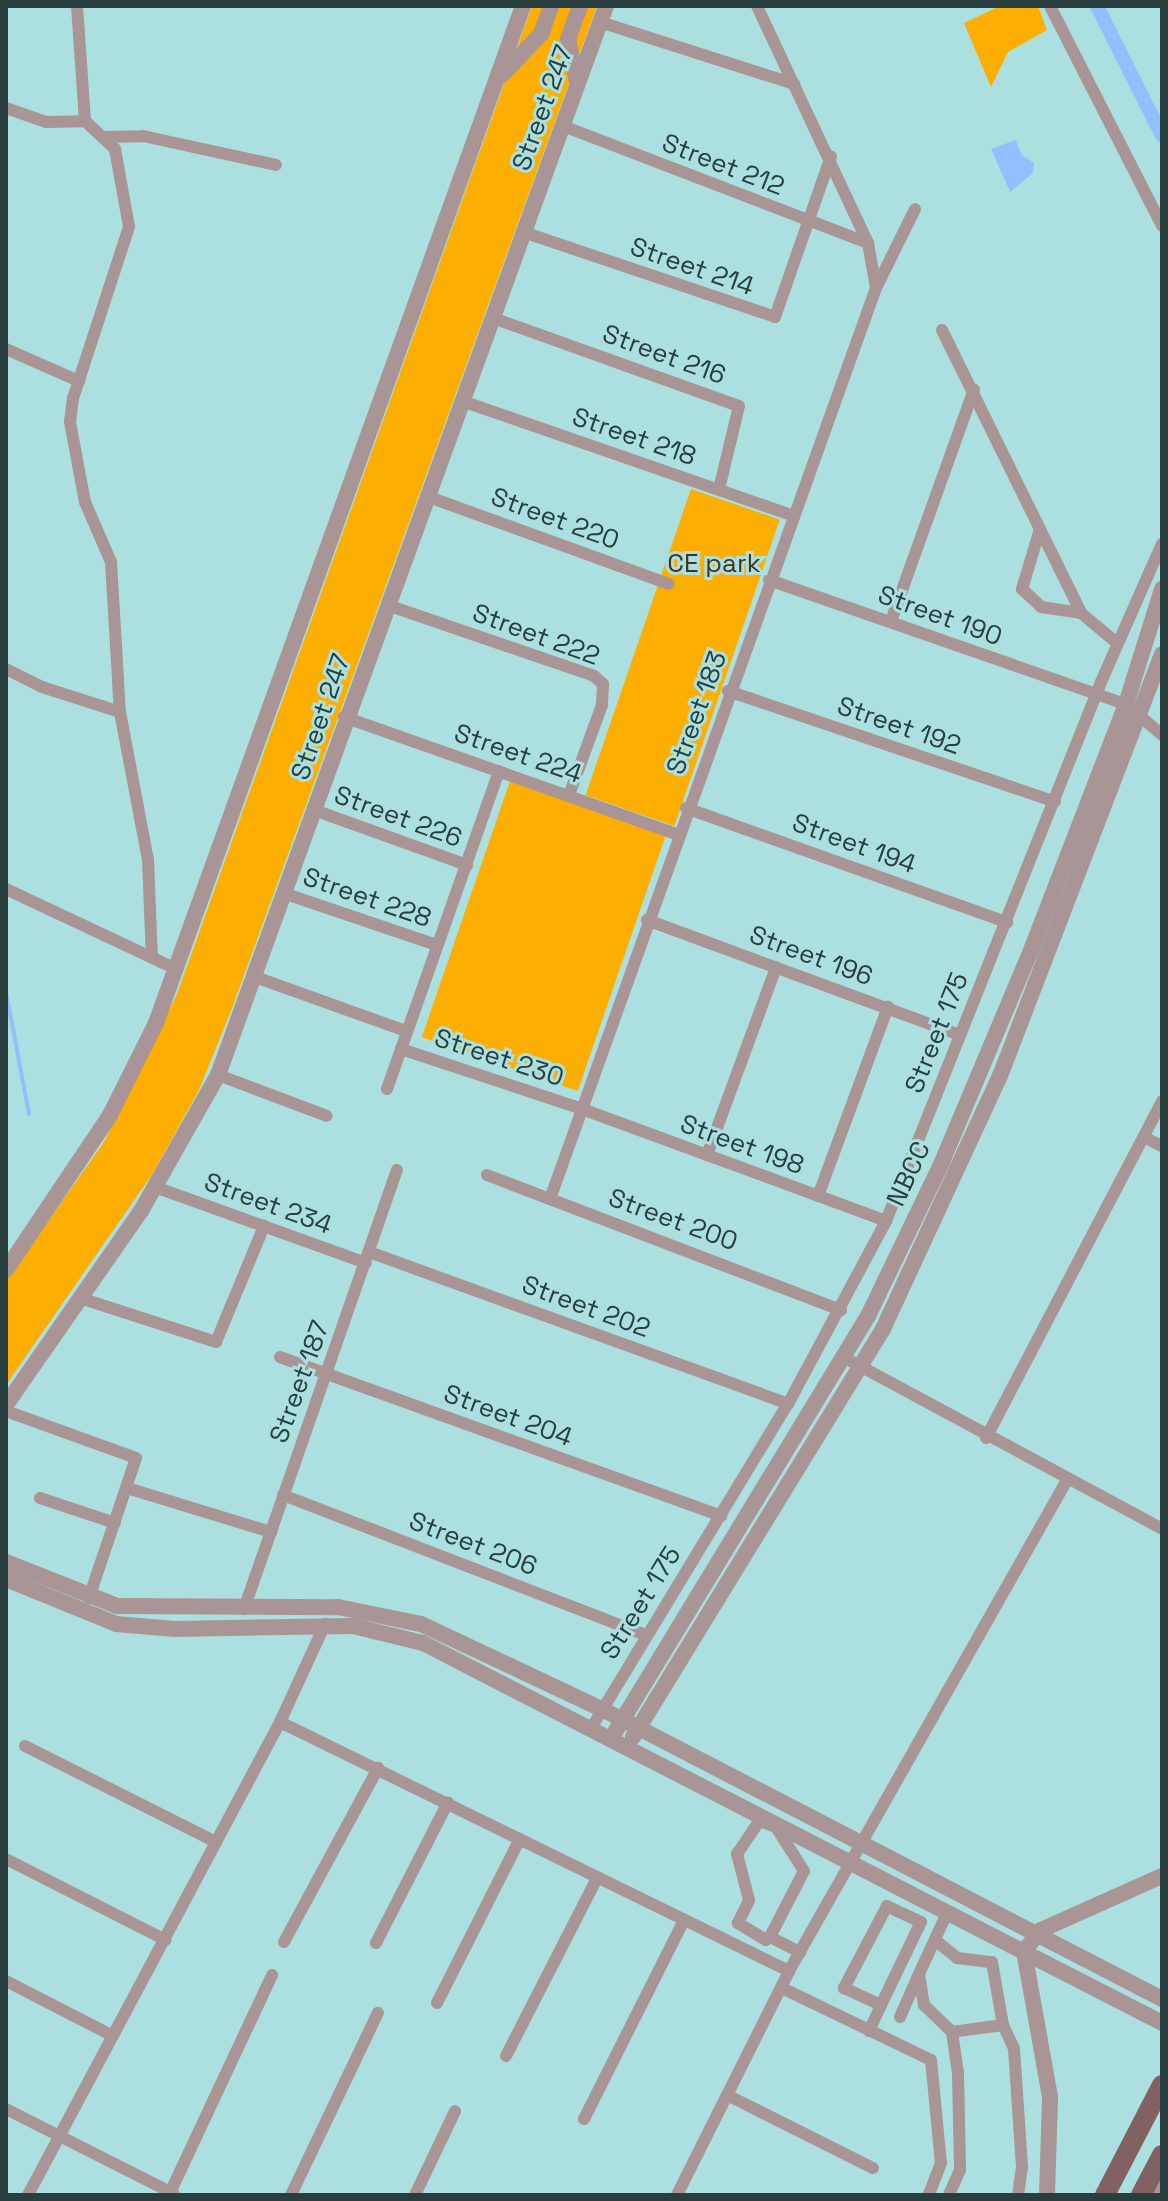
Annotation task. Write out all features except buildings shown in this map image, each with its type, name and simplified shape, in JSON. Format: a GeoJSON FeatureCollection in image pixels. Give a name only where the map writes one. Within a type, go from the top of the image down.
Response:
{"type":"FeatureCollection","features":[{"type":"Feature","properties":{"kind":"main road"},"geometry":{"type":"LineString","coordinates":[[1105,2195],[1162,2085]]}},
{"type":"Feature","properties":{"kind":"main road"},"geometry":{"type":"LineString","coordinates":[[1141,2195],[1162,2155]]}},
{"type":"Feature","properties":{"kind":"street"},"geometry":{"type":"LineString","coordinates":[[77,6],[85,121]]}},
{"type":"Feature","properties":{"kind":"street","name":"Street 247"},"geometry":{"type":"LineString","coordinates":[[6,1270],[110,1115],[156,1023],[523,6]]}},
{"type":"Feature","properties":{"kind":"street"},"geometry":{"type":"LineString","coordinates":[[496,82],[541,34],[551,6]]}},
{"type":"Feature","properties":{"kind":"street"},"geometry":{"type":"LineString","coordinates":[[578,84],[568,39],[580,6]]}},
{"type":"Feature","properties":{"kind":"street"},"geometry":{"type":"LineString","coordinates":[[757,6],[831,156],[868,243],[876,288]]}},
{"type":"Feature","properties":{"kind":"street"},"geometry":{"type":"LineString","coordinates":[[1050,6],[1162,226]]}},
{"type":"Feature","properties":{"kind":"street"},"geometry":{"type":"LineString","coordinates":[[603,14],[794,84]]}},
{"type":"Feature","properties":{"kind":"street","name":"Street 247"},"geometry":{"type":"LineString","coordinates":[[6,1408],[155,1187],[218,1075],[314,810],[344,717],[603,14]]}},
{"type":"Feature","properties":{"kind":"street"},"geometry":{"type":"LineString","coordinates":[[6,108],[46,122],[85,121],[104,137],[120,161],[129,227],[79,381],[70,422],[85,502],[111,562],[120,712],[148,860],[152,958]]}},
{"type":"Feature","properties":{"kind":"street","name":"Street 212"},"geometry":{"type":"LineString","coordinates":[[563,126],[868,243]]}},
{"type":"Feature","properties":{"kind":"street"},"geometry":{"type":"LineString","coordinates":[[104,137],[143,136],[276,165]]}},
{"type":"Feature","properties":{"kind":"street","name":"Street 214"},"geometry":{"type":"LineString","coordinates":[[523,232],[775,317],[831,156]]}},
{"type":"Feature","properties":{"kind":"street","name":"Street 183"},"geometry":{"type":"LineString","coordinates":[[550,1199],[792,515],[876,288],[915,209]]}},
{"type":"Feature","properties":{"kind":"street","name":"Street 216"},"geometry":{"type":"LineString","coordinates":[[493,318],[739,406],[719,489]]}},
{"type":"Feature","properties":{"kind":"street"},"geometry":{"type":"LineString","coordinates":[[942,330],[974,389],[1081,613],[1117,643]]}},
{"type":"Feature","properties":{"kind":"street"},"geometry":{"type":"LineString","coordinates":[[6,349],[79,381]]}},
{"type":"Feature","properties":{"kind":"street"},"geometry":{"type":"LineString","coordinates":[[891,621],[974,389]]}},
{"type":"Feature","properties":{"kind":"street","name":"Street 218"},"geometry":{"type":"LineString","coordinates":[[462,401],[792,515]]}},
{"type":"Feature","properties":{"kind":"street","name":"Street 220"},"geometry":{"type":"LineString","coordinates":[[426,496],[669,584]]}},
{"type":"Feature","properties":{"kind":"street"},"geometry":{"type":"LineString","coordinates":[[1040,529],[1022,589],[1041,607],[1081,613]]}},
{"type":"Feature","properties":{"kind":"street","name":"Street 175"},"geometry":{"type":"LineString","coordinates":[[592,1727],[788,1404],[886,1221],[1095,696],[1162,544]]}},
{"type":"Feature","properties":{"kind":"street","name":"Street 190"},"geometry":{"type":"LineString","coordinates":[[769,580],[1095,696],[1126,704]]}},
{"type":"Feature","properties":{"kind":"street","name":"NBCC"},"geometry":{"type":"LineString","coordinates":[[612,1737],[845,1358],[942,1162],[1030,953],[1126,704],[1162,589]]}},
{"type":"Feature","properties":{"kind":"street","name":"Street 222"},"geometry":{"type":"LineString","coordinates":[[387,605],[594,676],[603,684],[602,705],[569,795]]}},
{"type":"Feature","properties":{"kind":"street"},"geometry":{"type":"LineString","coordinates":[[628,1746],[862,1369],[1000,1076],[1142,717],[1162,654]]}},
{"type":"Feature","properties":{"kind":"street"},"geometry":{"type":"LineString","coordinates":[[6,669],[42,687],[120,712]]}},
{"type":"Feature","properties":{"kind":"street","name":"Street 192"},"geometry":{"type":"LineString","coordinates":[[728,691],[1055,802]]}},
{"type":"Feature","properties":{"kind":"street"},"geometry":{"type":"LineString","coordinates":[[1126,704],[1162,735]]}},
{"type":"Feature","properties":{"kind":"street","name":"Street 224"},"geometry":{"type":"LineString","coordinates":[[344,717],[677,834]]}},
{"type":"Feature","properties":{"kind":"street"},"geometry":{"type":"LineString","coordinates":[[387,1089],[499,771]]}},
{"type":"Feature","properties":{"kind":"street","name":"Street 194"},"geometry":{"type":"LineString","coordinates":[[686,808],[1007,922]]}},
{"type":"Feature","properties":{"kind":"street","name":"Street 226"},"geometry":{"type":"LineString","coordinates":[[314,810],[467,865]]}},
{"type":"Feature","properties":{"kind":"street"},"geometry":{"type":"LineString","coordinates":[[6,889],[176,969]]}},
{"type":"Feature","properties":{"kind":"street","name":"Street 228"},"geometry":{"type":"LineString","coordinates":[[283,893],[437,945]]}},
{"type":"Feature","properties":{"kind":"street","name":"Street 196"},"geometry":{"type":"LineString","coordinates":[[647,920],[960,1035]]}},
{"type":"Feature","properties":{"kind":"street"},"geometry":{"type":"LineString","coordinates":[[707,1155],[776,967]]}},
{"type":"Feature","properties":{"kind":"street","name":"Street 230"},"geometry":{"type":"LineString","coordinates":[[255,977],[406,1031]]}},
{"type":"Feature","properties":{"kind":"street"},"geometry":{"type":"LineString","coordinates":[[818,1196],[888,1007]]}},
{"type":"Feature","properties":{"kind":"street","name":"Street 230"},"geometry":{"type":"LineString","coordinates":[[401,1049],[582,1109]]}},
{"type":"Feature","properties":{"kind":"street"},"geometry":{"type":"LineString","coordinates":[[218,1075],[327,1116]]}},
{"type":"Feature","properties":{"kind":"street"},"geometry":{"type":"LineString","coordinates":[[986,1438],[1144,1137],[1158,1122],[1162,1101]]}},
{"type":"Feature","properties":{"kind":"street","name":"Street 198"},"geometry":{"type":"LineString","coordinates":[[582,1109],[886,1221]]}},
{"type":"Feature","properties":{"kind":"street"},"geometry":{"type":"LineString","coordinates":[[1144,1137],[1162,1146]]}},
{"type":"Feature","properties":{"kind":"street","name":"Street 187"},"geometry":{"type":"LineString","coordinates":[[244,1609],[397,1170]]}},
{"type":"Feature","properties":{"kind":"street","name":"Street 200"},"geometry":{"type":"LineString","coordinates":[[487,1175],[841,1310]]}},
{"type":"Feature","properties":{"kind":"street","name":"Street 234"},"geometry":{"type":"LineString","coordinates":[[155,1187],[264,1226],[368,1258]]}},
{"type":"Feature","properties":{"kind":"street"},"geometry":{"type":"LineString","coordinates":[[80,1298],[216,1342],[264,1226]]}},
{"type":"Feature","properties":{"kind":"street","name":"Street 202"},"geometry":{"type":"LineString","coordinates":[[368,1258],[788,1404]]}},
{"type":"Feature","properties":{"kind":"street","name":"Street 204"},"geometry":{"type":"LineString","coordinates":[[280,1357],[721,1516]]}},
{"type":"Feature","properties":{"kind":"street"},"geometry":{"type":"LineString","coordinates":[[845,1358],[986,1438],[1162,1529]]}},
{"type":"Feature","properties":{"kind":"street"},"geometry":{"type":"LineString","coordinates":[[6,1408],[136,1458],[89,1598]]}},
{"type":"Feature","properties":{"kind":"street"},"geometry":{"type":"LineString","coordinates":[[677,2195],[789,1971],[1067,1480]]}},
{"type":"Feature","properties":{"kind":"street"},"geometry":{"type":"LineString","coordinates":[[127,1488],[271,1532]]}},
{"type":"Feature","properties":{"kind":"street","name":"Street 206"},"geometry":{"type":"LineString","coordinates":[[283,1495],[646,1635]]}},
{"type":"Feature","properties":{"kind":"street"},"geometry":{"type":"LineString","coordinates":[[40,1498],[115,1523]]}},
{"type":"Feature","properties":{"kind":"street"},"geometry":{"type":"LineString","coordinates":[[6,1562],[89,1598],[147,1609],[338,1607],[421,1624],[602,1709],[1032,1936],[1162,1999]]}},
{"type":"Feature","properties":{"kind":"street"},"geometry":{"type":"LineString","coordinates":[[6,1579],[82,1614],[116,1624],[175,1629],[325,1624],[395,1633],[434,1647],[1162,2023]]}},
{"type":"Feature","properties":{"kind":"street"},"geometry":{"type":"LineString","coordinates":[[28,2195],[280,1722],[325,1624]]}},
{"type":"Feature","properties":{"kind":"street"},"geometry":{"type":"LineString","coordinates":[[280,1722],[789,1971]]}},
{"type":"Feature","properties":{"kind":"street"},"geometry":{"type":"LineString","coordinates":[[25,1746],[216,1842]]}},
{"type":"Feature","properties":{"kind":"street"},"geometry":{"type":"LineString","coordinates":[[284,1942],[378,1768]]}},
{"type":"Feature","properties":{"kind":"street"},"geometry":{"type":"LineString","coordinates":[[376,1943],[448,1802]]}},
{"type":"Feature","properties":{"kind":"street"},"geometry":{"type":"LineString","coordinates":[[759,1821],[776,1827],[804,1871],[770,1937],[766,1940],[738,1923],[749,1900],[737,1854],[759,1821]]}},
{"type":"Feature","properties":{"kind":"street"},"geometry":{"type":"LineString","coordinates":[[437,2003],[520,1839]]}},
{"type":"Feature","properties":{"kind":"street"},"geometry":{"type":"LineString","coordinates":[[6,1859],[166,1940]]}},
{"type":"Feature","properties":{"kind":"street"},"geometry":{"type":"LineString","coordinates":[[1047,2195],[1050,2097],[1024,1951],[1032,1936],[1162,1876]]}},
{"type":"Feature","properties":{"kind":"street"},"geometry":{"type":"LineString","coordinates":[[506,2056],[597,1878]]}},
{"type":"Feature","properties":{"kind":"street"},"geometry":{"type":"LineString","coordinates":[[892,1909],[902,1888]]}},
{"type":"Feature","properties":{"kind":"street"},"geometry":{"type":"LineString","coordinates":[[914,1919],[924,1900]]}},
{"type":"Feature","properties":{"kind":"street"},"geometry":{"type":"LineString","coordinates":[[869,2031],[921,1922],[887,1906],[844,1988],[881,2005]]}},
{"type":"Feature","properties":{"kind":"street"},"geometry":{"type":"LineString","coordinates":[[900,2017],[947,1913]]}},
{"type":"Feature","properties":{"kind":"street"},"geometry":{"type":"LineString","coordinates":[[584,2119],[684,1920]]}},
{"type":"Feature","properties":{"kind":"street"},"geometry":{"type":"LineString","coordinates":[[770,1937],[800,1952]]}},
{"type":"Feature","properties":{"kind":"street"},"geometry":{"type":"LineString","coordinates":[[935,1940],[957,1958],[992,1962],[1003,2025],[1014,2049],[1022,2167],[1018,2195]]}},
{"type":"Feature","properties":{"kind":"street"},"geometry":{"type":"LineString","coordinates":[[919,1974],[924,2005],[952,2032],[958,2073],[960,2170],[949,2195]]}},
{"type":"Feature","properties":{"kind":"street"},"geometry":{"type":"LineString","coordinates":[[6,2109],[172,2194],[272,1975]]}},
{"type":"Feature","properties":{"kind":"street"},"geometry":{"type":"LineString","coordinates":[[6,1981],[113,2036]]}},
{"type":"Feature","properties":{"kind":"street"},"geometry":{"type":"LineString","coordinates":[[782,1988],[931,2060],[936,2068],[941,2163],[929,2195]]}},
{"type":"Feature","properties":{"kind":"street"},"geometry":{"type":"LineString","coordinates":[[291,2195],[378,2013]]}},
{"type":"Feature","properties":{"kind":"street"},"geometry":{"type":"LineString","coordinates":[[952,2032],[1003,2025]]}},
{"type":"Feature","properties":{"kind":"street"},"geometry":{"type":"LineString","coordinates":[[729,2096],[873,2168]]}},
{"type":"Feature","properties":{"kind":"street"},"geometry":{"type":"LineString","coordinates":[[415,2195],[455,2111]]}},
{"type":"Feature","properties":{"kind":"street"},"geometry":{"type":"LineString","coordinates":[[1151,2195],[1162,2183]]}},
{"type":"Feature","properties":{"kind":"green space"},"geometry":{"type":"Polygon","coordinates":[[[532,6],[597,6],[231,1011],[199,1090],[153,1173],[6,1385],[6,1281],[104,1142],[177,994],[532,6]]]}},
{"type":"Feature","properties":{"kind":"green space"},"geometry":{"type":"Polygon","coordinates":[[[1000,6],[1038,6],[1047,30],[1008,52],[991,87],[964,23],[1000,6]]]}},
{"type":"Feature","properties":{"kind":"green space","name":"CE park"},"geometry":{"type":"Polygon","coordinates":[[[691,489],[780,520],[674,826],[586,795],[691,489]]]}},
{"type":"Feature","properties":{"kind":"green space"},"geometry":{"type":"Polygon","coordinates":[[[510,781],[666,835],[578,1091],[422,1037],[510,781]]]}},
{"type":"Feature","properties":{"kind":"water"},"geometry":{"type":"Polygon","coordinates":[[[1016,140],[1022,155],[1034,163],[1033,173],[1010,192],[991,149],[1016,140]]]}},
{"type":"Feature","properties":{"kind":"waterway"},"geometry":{"type":"LineString","coordinates":[[1097,6],[1162,136]]}},
{"type":"Feature","properties":{"kind":"waterway"},"geometry":{"type":"LineString","coordinates":[[6,992],[29,1114]]}}]}
